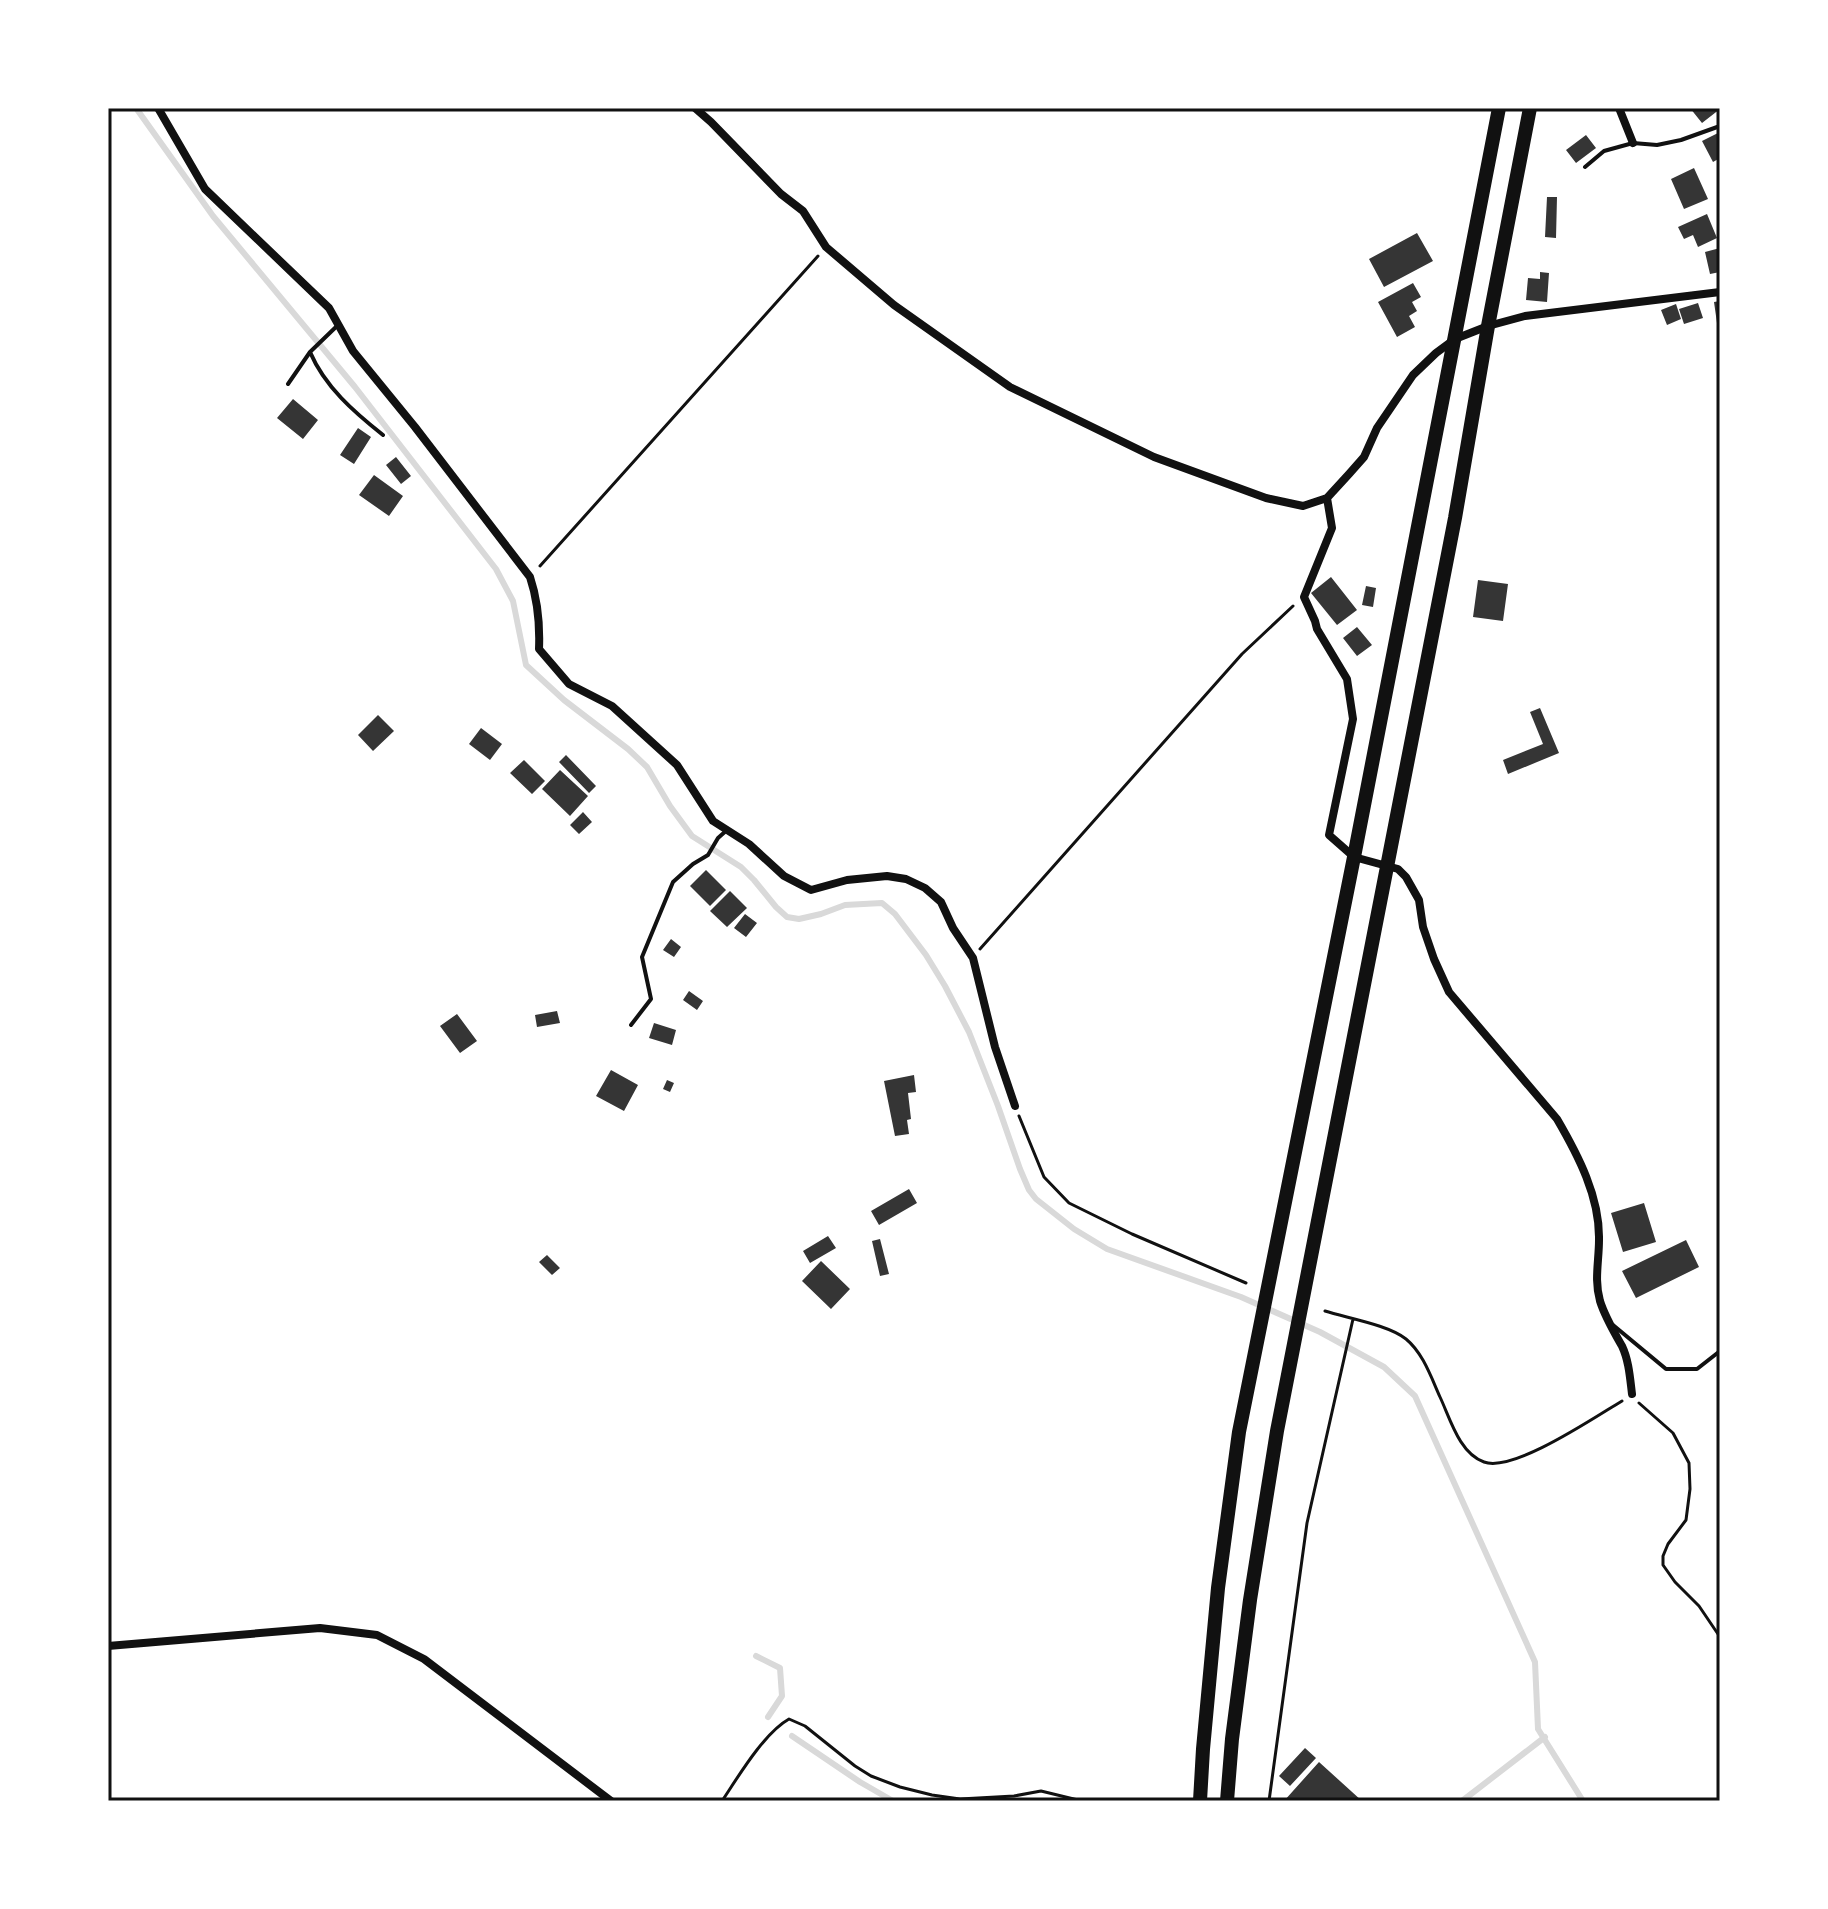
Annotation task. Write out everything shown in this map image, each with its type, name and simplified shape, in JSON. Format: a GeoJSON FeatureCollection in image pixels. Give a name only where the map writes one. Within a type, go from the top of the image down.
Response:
{"type":"FeatureCollection","features":[{"type":"Feature","properties":{"kind":"highway"},"geometry":{"type":"LineString","coordinates":[[1200,1801],[1218,1588],[1239,1432],[1499,108]]}},
{"type":"Feature","properties":{"kind":"highway"},"geometry":{"type":"LineString","coordinates":[[1227,1801],[1250,1600],[1277,1431],[1455,518],[1530,108]]}},
{"type":"Feature","properties":{"kind":"street"},"geometry":{"type":"LineString","coordinates":[[158,108],[205,189],[329,308],[353,351],[530,577],[540,623],[539,649],[569,684],[612,706],[677,765],[713,821],[749,844],[784,876],[811,890],[847,880],[887,876],[906,879],[925,888],[941,902],[953,928],[973,958],[995,1047],[1015,1106]]}},
{"type":"Feature","properties":{"kind":"street"},"geometry":{"type":"LineString","coordinates":[[695,108],[781,194],[803,211],[826,247],[894,305],[1010,387],[1154,457],[1266,498],[1303,506],[1327,498],[1364,457],[1377,428],[1413,375],[1455,339],[1525,316],[1720,292]]}},
{"type":"Feature","properties":{"kind":"street"},"geometry":{"type":"LineString","coordinates":[[1619,108],[1633,143]]}},
{"type":"Feature","properties":{"kind":"street"},"geometry":{"type":"LineString","coordinates":[[1327,498],[1332,528],[1304,597],[1317,629],[1347,679],[1353,719],[1329,835],[1354,857],[1388,865],[1406,877],[1419,900],[1423,927],[1449,992],[1557,1119],[1570,1141],[1595,1203],[1599,1238],[1596,1271],[1600,1301],[1623,1349],[1632,1394]]}},
{"type":"Feature","properties":{"kind":"street"},"geometry":{"type":"LineString","coordinates":[[108,1646],[320,1628],[377,1635],[424,1659],[611,1801]]}},
{"type":"Feature","properties":{"kind":"lane"},"geometry":{"type":"LineString","coordinates":[[1585,167],[1604,151],[1633,143],[1657,145],[1681,140],[1720,126]]}},
{"type":"Feature","properties":{"kind":"lane"},"geometry":{"type":"LineString","coordinates":[[288,384],[314,347],[338,325]]}},
{"type":"Feature","properties":{"kind":"lane"},"geometry":{"type":"LineString","coordinates":[[310,352],[339,395],[383,435]]}},
{"type":"Feature","properties":{"kind":"lane"},"geometry":{"type":"LineString","coordinates":[[631,1025],[651,999],[642,957],[673,882],[708,855],[727,830]]}},
{"type":"Feature","properties":{"kind":"lane"},"geometry":{"type":"LineString","coordinates":[[1608,1321],[1666,1369],[1697,1369],[1720,1351]]}},
{"type":"Feature","properties":{"kind":"path"},"geometry":{"type":"LineString","coordinates":[[530,577],[826,247]]}},
{"type":"Feature","properties":{"kind":"path"},"geometry":{"type":"LineString","coordinates":[[973,958],[1242,654],[1304,597]]}},
{"type":"Feature","properties":{"kind":"path"},"geometry":{"type":"LineString","coordinates":[[1015,1106],[1044,1177],[1069,1203],[1246,1283]]}},
{"type":"Feature","properties":{"kind":"path"},"geometry":{"type":"LineString","coordinates":[[1325,1311],[1406,1339],[1425,1363],[1460,1439],[1483,1462],[1498,1464],[1515,1460],[1586,1423],[1632,1394],[1643,1408],[1673,1433],[1689,1463],[1686,1520],[1668,1544],[1663,1565],[1699,1606],[1720,1637]]}},
{"type":"Feature","properties":{"kind":"path"},"geometry":{"type":"LineString","coordinates":[[1269,1801],[1307,1523],[1353,1319]]}},
{"type":"Feature","properties":{"kind":"path"},"geometry":{"type":"LineString","coordinates":[[722,1801],[768,1737],[789,1719],[805,1726],[871,1776],[900,1787],[960,1799],[1041,1791],[1082,1801]]}},
{"type":"Feature","properties":{"kind":"building"},"geometry":{"type":"Polygon","coordinates":[[[1690,108],[1720,108],[1720,109],[1702,123],[1690,108]]]}},
{"type":"Feature","properties":{"kind":"building"},"geometry":{"type":"Polygon","coordinates":[[[1720,132],[1720,158],[1713,162],[1702,141],[1720,132]]]}},
{"type":"Feature","properties":{"kind":"building"},"geometry":{"type":"Polygon","coordinates":[[[1586,135],[1596,148],[1576,163],[1566,150],[1586,135]]]}},
{"type":"Feature","properties":{"kind":"building"},"geometry":{"type":"Polygon","coordinates":[[[1694,168],[1708,199],[1684,209],[1671,179],[1694,168]]]}},
{"type":"Feature","properties":{"kind":"building"},"geometry":{"type":"Polygon","coordinates":[[[1547,197],[1557,197],[1556,238],[1545,237],[1547,197]]]}},
{"type":"Feature","properties":{"kind":"building"},"geometry":{"type":"Polygon","coordinates":[[[1707,214],[1717,238],[1698,247],[1693,235],[1684,239],[1678,227],[1707,214]]]}},
{"type":"Feature","properties":{"kind":"building"},"geometry":{"type":"Polygon","coordinates":[[[1417,233],[1433,261],[1384,287],[1369,259],[1417,233]]]}},
{"type":"Feature","properties":{"kind":"building"},"geometry":{"type":"Polygon","coordinates":[[[1720,248],[1720,272],[1710,274],[1705,252],[1720,248]]]}},
{"type":"Feature","properties":{"kind":"building"},"geometry":{"type":"Polygon","coordinates":[[[1540,272],[1549,273],[1547,302],[1526,300],[1528,278],[1540,279],[1540,272]]]}},
{"type":"Feature","properties":{"kind":"building"},"geometry":{"type":"Polygon","coordinates":[[[1413,283],[1421,297],[1412,302],[1417,311],[1409,316],[1415,327],[1397,337],[1378,302],[1413,283]]]}},
{"type":"Feature","properties":{"kind":"building"},"geometry":{"type":"Polygon","coordinates":[[[1720,301],[1720,330],[1718,330],[1714,302],[1720,301]]]}},
{"type":"Feature","properties":{"kind":"building"},"geometry":{"type":"Polygon","coordinates":[[[1698,303],[1703,318],[1684,324],[1679,309],[1698,303]]]}},
{"type":"Feature","properties":{"kind":"building"},"geometry":{"type":"Polygon","coordinates":[[[1676,304],[1681,319],[1667,325],[1661,310],[1676,304]]]}},
{"type":"Feature","properties":{"kind":"building"},"geometry":{"type":"Polygon","coordinates":[[[293,399],[318,420],[303,439],[277,418],[293,399]]]}},
{"type":"Feature","properties":{"kind":"building"},"geometry":{"type":"Polygon","coordinates":[[[358,428],[371,437],[354,464],[340,455],[358,428]]]}},
{"type":"Feature","properties":{"kind":"building"},"geometry":{"type":"Polygon","coordinates":[[[396,457],[411,476],[401,484],[386,465],[396,457]]]}},
{"type":"Feature","properties":{"kind":"building"},"geometry":{"type":"Polygon","coordinates":[[[374,475],[403,496],[389,516],[359,495],[374,475]]]}},
{"type":"Feature","properties":{"kind":"building"},"geometry":{"type":"Polygon","coordinates":[[[1331,577],[1357,610],[1337,625],[1311,593],[1331,577]]]}},
{"type":"Feature","properties":{"kind":"building"},"geometry":{"type":"Polygon","coordinates":[[[1478,580],[1508,584],[1503,621],[1473,617],[1478,580]]]}},
{"type":"Feature","properties":{"kind":"building"},"geometry":{"type":"Polygon","coordinates":[[[1366,586],[1376,588],[1373,607],[1362,605],[1366,586]]]}},
{"type":"Feature","properties":{"kind":"building"},"geometry":{"type":"Polygon","coordinates":[[[1357,627],[1372,645],[1357,656],[1343,638],[1357,627]]]}},
{"type":"Feature","properties":{"kind":"building"},"geometry":{"type":"Polygon","coordinates":[[[1540,708],[1559,753],[1508,774],[1503,760],[1543,744],[1530,712],[1540,708]]]}},
{"type":"Feature","properties":{"kind":"building"},"geometry":{"type":"Polygon","coordinates":[[[378,715],[394,731],[373,751],[358,735],[378,715]]]}},
{"type":"Feature","properties":{"kind":"building"},"geometry":{"type":"Polygon","coordinates":[[[481,728],[502,744],[490,760],[469,744],[481,728]]]}},
{"type":"Feature","properties":{"kind":"building"},"geometry":{"type":"Polygon","coordinates":[[[566,755],[596,786],[589,793],[559,762],[566,755]]]}},
{"type":"Feature","properties":{"kind":"building"},"geometry":{"type":"Polygon","coordinates":[[[524,760],[545,781],[532,794],[510,773],[524,760]]]}},
{"type":"Feature","properties":{"kind":"building"},"geometry":{"type":"Polygon","coordinates":[[[560,770],[588,796],[570,816],[542,789],[560,770]]]}},
{"type":"Feature","properties":{"kind":"building"},"geometry":{"type":"Polygon","coordinates":[[[583,812],[592,822],[579,834],[570,825],[583,812]]]}},
{"type":"Feature","properties":{"kind":"building"},"geometry":{"type":"Polygon","coordinates":[[[706,870],[726,890],[710,906],[690,886],[706,870]]]}},
{"type":"Feature","properties":{"kind":"building"},"geometry":{"type":"Polygon","coordinates":[[[730,891],[747,908],[727,927],[710,911],[730,891]]]}},
{"type":"Feature","properties":{"kind":"building"},"geometry":{"type":"Polygon","coordinates":[[[745,914],[757,923],[746,937],[734,928],[745,914]]]}},
{"type":"Feature","properties":{"kind":"building"},"geometry":{"type":"Polygon","coordinates":[[[671,939],[681,947],[674,957],[663,950],[671,939]]]}},
{"type":"Feature","properties":{"kind":"building"},"geometry":{"type":"Polygon","coordinates":[[[689,991],[703,1001],[697,1010],[683,1000],[689,991]]]}},
{"type":"Feature","properties":{"kind":"building"},"geometry":{"type":"Polygon","coordinates":[[[557,1011],[560,1023],[537,1027],[535,1015],[557,1011]]]}},
{"type":"Feature","properties":{"kind":"building"},"geometry":{"type":"Polygon","coordinates":[[[457,1014],[477,1041],[460,1053],[440,1026],[457,1014]]]}},
{"type":"Feature","properties":{"kind":"building"},"geometry":{"type":"Polygon","coordinates":[[[654,1023],[676,1030],[672,1045],[649,1038],[654,1023]]]}},
{"type":"Feature","properties":{"kind":"building"},"geometry":{"type":"Polygon","coordinates":[[[611,1070],[638,1085],[624,1111],[596,1096],[611,1070]]]}},
{"type":"Feature","properties":{"kind":"building"},"geometry":{"type":"Polygon","coordinates":[[[914,1075],[916,1092],[908,1093],[909,1134],[895,1136],[884,1081],[914,1075]]]}},
{"type":"Feature","properties":{"kind":"building"},"geometry":{"type":"Polygon","coordinates":[[[667,1080],[674,1083],[670,1092],[663,1089],[667,1080]]]}},
{"type":"Feature","properties":{"kind":"building"},"geometry":{"type":"Polygon","coordinates":[[[909,1189],[917,1203],[879,1225],[871,1211],[909,1189]]]}},
{"type":"Feature","properties":{"kind":"building"},"geometry":{"type":"Polygon","coordinates":[[[1644,1203],[1656,1242],[1623,1252],[1611,1213],[1644,1203]]]}},
{"type":"Feature","properties":{"kind":"building"},"geometry":{"type":"Polygon","coordinates":[[[828,1236],[836,1248],[810,1263],[803,1251],[828,1236]]]}},
{"type":"Feature","properties":{"kind":"building"},"geometry":{"type":"Polygon","coordinates":[[[880,1239],[889,1274],[880,1276],[872,1241],[880,1239]]]}},
{"type":"Feature","properties":{"kind":"building"},"geometry":{"type":"Polygon","coordinates":[[[1686,1240],[1699,1267],[1636,1298],[1622,1271],[1686,1240]]]}},
{"type":"Feature","properties":{"kind":"building"},"geometry":{"type":"Polygon","coordinates":[[[547,1255],[560,1268],[552,1275],[539,1262],[547,1255]]]}},
{"type":"Feature","properties":{"kind":"building"},"geometry":{"type":"Polygon","coordinates":[[[821,1261],[850,1289],[831,1309],[802,1281],[821,1261]]]}},
{"type":"Feature","properties":{"kind":"building"},"geometry":{"type":"Polygon","coordinates":[[[1305,1748],[1316,1758],[1290,1786],[1279,1776],[1305,1748]]]}},
{"type":"Feature","properties":{"kind":"building"},"geometry":{"type":"Polygon","coordinates":[[[1319,1762],[1362,1801],[1284,1801],[1319,1762]]]}},
{"type":"Feature","properties":{"kind":"waterway"},"geometry":{"type":"LineString","coordinates":[[136,108],[213,216],[355,387],[496,569],[513,601],[526,665],[647,767],[692,836],[741,867],[787,917],[799,919],[845,905],[882,903],[895,914],[926,955],[969,1032],[1020,1169],[1036,1199],[1074,1229],[1107,1249],[1241,1297],[1320,1332],[1384,1367],[1415,1396],[1535,1662],[1538,1729],[1583,1801]]}},
{"type":"Feature","properties":{"kind":"waterway"},"geometry":{"type":"LineString","coordinates":[[756,1656],[780,1668],[782,1696],[768,1717]]}},
{"type":"Feature","properties":{"kind":"waterway"},"geometry":{"type":"LineString","coordinates":[[792,1736],[893,1801]]}},
{"type":"Feature","properties":{"kind":"waterway"},"geometry":{"type":"LineString","coordinates":[[1462,1801],[1545,1737]]}}]}
